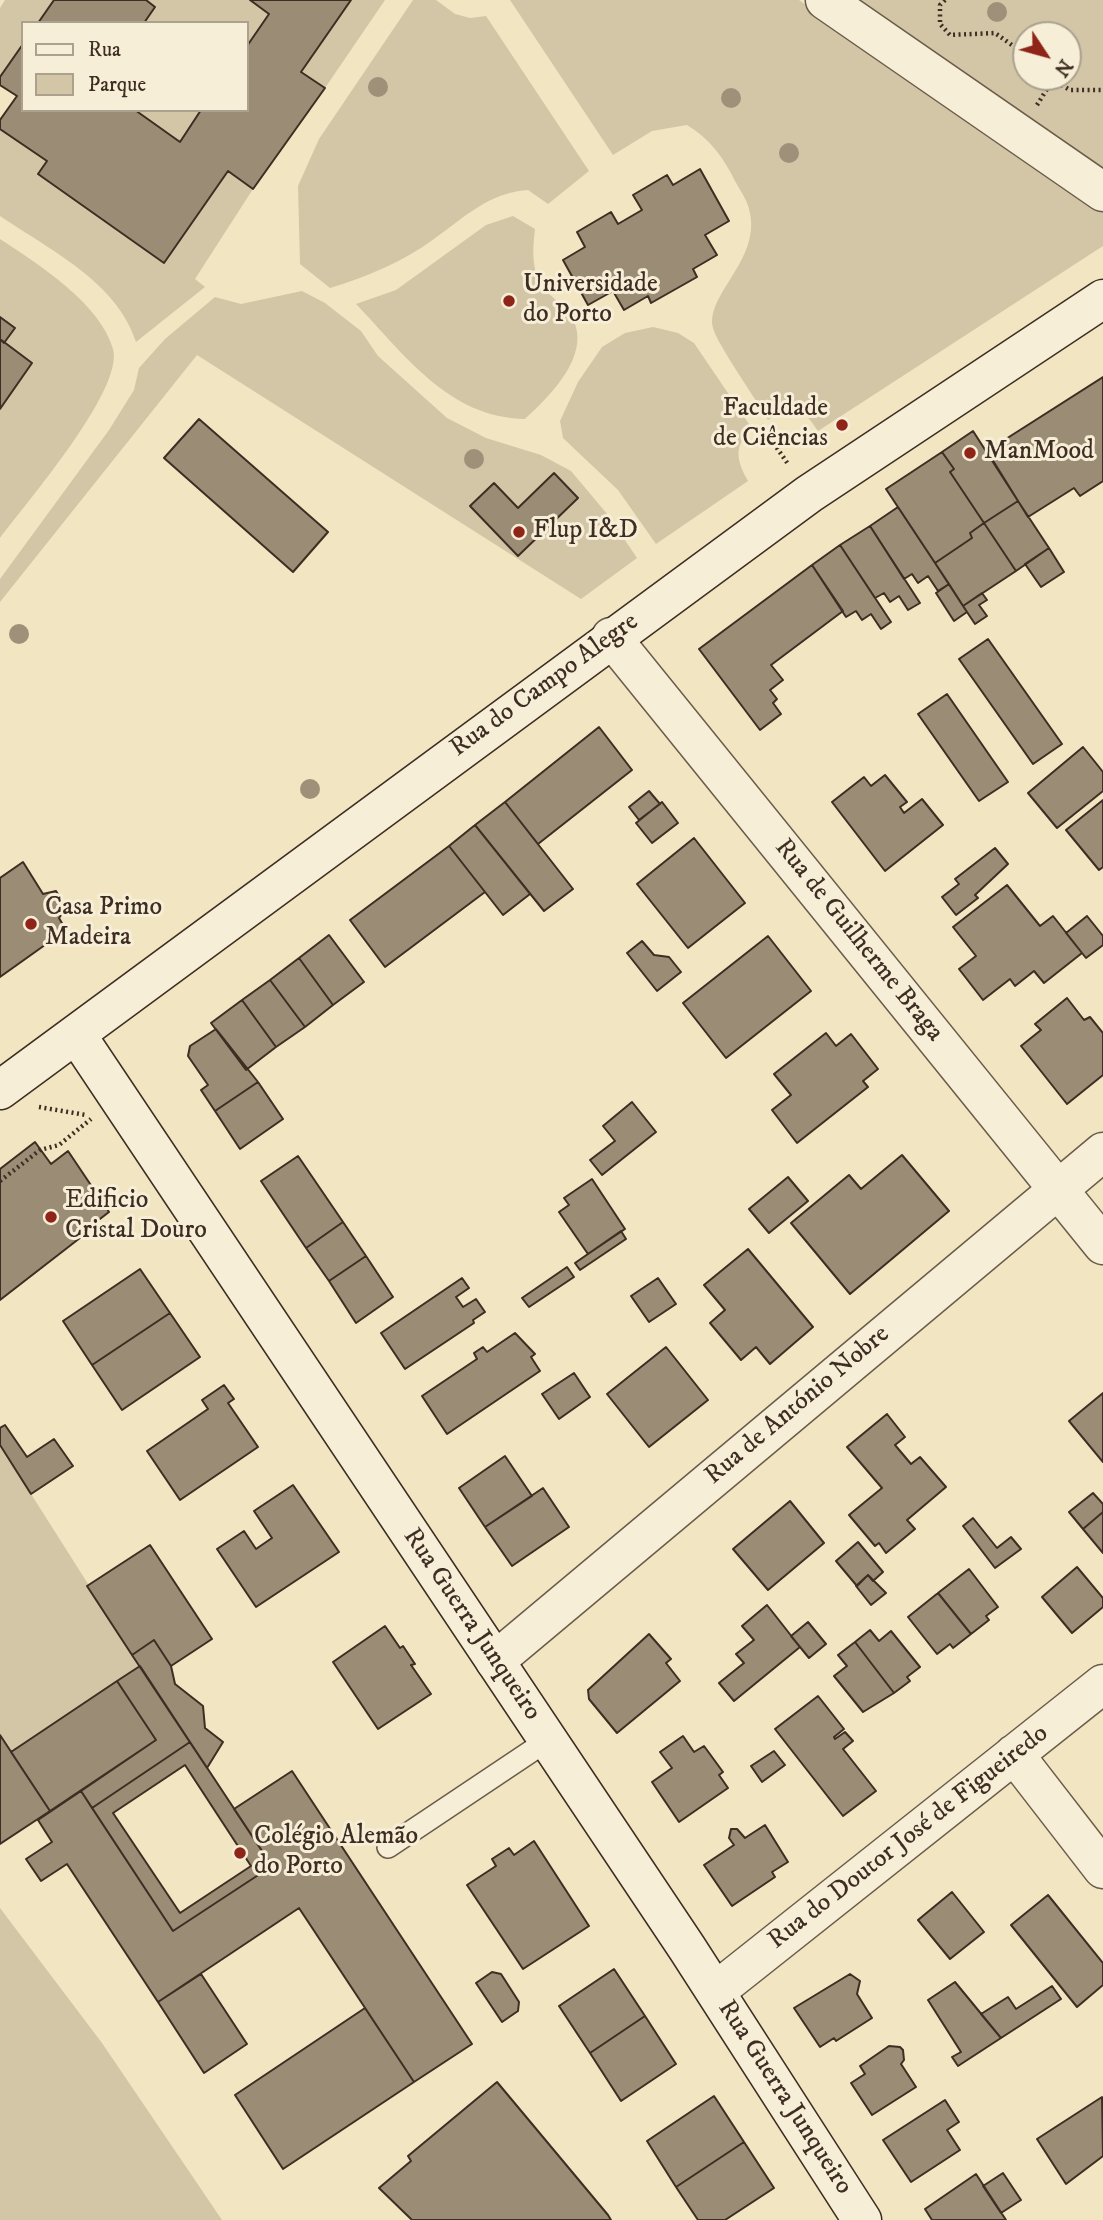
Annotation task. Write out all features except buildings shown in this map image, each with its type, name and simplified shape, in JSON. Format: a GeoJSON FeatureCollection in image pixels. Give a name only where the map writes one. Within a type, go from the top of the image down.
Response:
{"type":"FeatureCollection","features":[{"type":"Feature","properties":{"kind":"street"},"geometry":{"type":"LineString","coordinates":[[825,0],[1103,192]]}},
{"type":"Feature","properties":{"kind":"street","name":"Rua do Campo Alegre"},"geometry":{"type":"LineString","coordinates":[[13,1097],[76,1034],[611,637],[809,494],[1103,299]]}},
{"type":"Feature","properties":{"kind":"street","name":"Rua de Guilherme Braga"},"geometry":{"type":"LineString","coordinates":[[611,637],[1103,1245]]}},
{"type":"Feature","properties":{"kind":"street","name":"Rua Guerra Junqueiro"},"geometry":{"type":"LineString","coordinates":[[76,1034],[716,1991],[862,2220]]}},
{"type":"Feature","properties":{"kind":"street","name":"Rua de António Nobre"},"geometry":{"type":"LineString","coordinates":[[495,1661],[1103,1152]]}},
{"type":"Feature","properties":{"kind":"street","name":"Rua do Doutor José de Figueiredo"},"geometry":{"type":"LineString","coordinates":[[716,1991],[1103,1684]]}},
{"type":"Feature","properties":{"kind":"street"},"geometry":{"type":"LineString","coordinates":[[1014,1754],[1103,1869]]}},
{"type":"Feature","properties":{"kind":"lane"},"geometry":{"type":"LineString","coordinates":[[388,1847],[548,1740]]}},
{"type":"Feature","properties":{"kind":"path"},"geometry":{"type":"LineString","coordinates":[[945,0],[940,5],[940,24],[950,35],[995,33],[1012,45]]}},
{"type":"Feature","properties":{"kind":"path"},"geometry":{"type":"LineString","coordinates":[[1082,90],[1103,90]]}},
{"type":"Feature","properties":{"kind":"path"},"geometry":{"type":"LineString","coordinates":[[1032,114],[1044,91]]}},
{"type":"Feature","properties":{"kind":"path"},"geometry":{"type":"LineString","coordinates":[[761,425],[788,464]]}},
{"type":"Feature","properties":{"kind":"path"},"geometry":{"type":"LineString","coordinates":[[0,1181],[40,1150],[59,1144],[94,1117],[13,1097]]}},
{"type":"Feature","properties":{"kind":"green space"},"geometry":{"type":"Polygon","coordinates":[[[5,0],[54,0],[39,21],[21,21],[21,48],[0,77],[0,8],[5,0]]]}},
{"type":"Feature","properties":{"kind":"green space"},"geometry":{"type":"Polygon","coordinates":[[[146,0],[250,0],[269,14],[248,45],[248,21],[145,21],[155,7],[146,0]]]}},
{"type":"Feature","properties":{"kind":"green space"},"geometry":{"type":"Polygon","coordinates":[[[351,0],[385,0],[325,88],[301,72],[351,0]]]}},
{"type":"Feature","properties":{"kind":"green space"},"geometry":{"type":"Polygon","coordinates":[[[413,0],[436,0],[455,14],[470,18],[486,16],[589,171],[548,204],[528,190],[489,201],[410,255],[371,274],[330,288],[300,264],[298,186],[319,139],[413,0]]]}},
{"type":"Feature","properties":{"kind":"green space"},"geometry":{"type":"Polygon","coordinates":[[[510,0],[799,0],[1103,211],[1103,246],[818,431],[807,417],[797,410],[784,411],[768,420],[713,328],[717,302],[742,260],[751,227],[747,202],[726,164],[709,142],[687,125],[652,131],[613,155],[510,0]]]}},
{"type":"Feature","properties":{"kind":"green space"},"geometry":{"type":"Polygon","coordinates":[[[846,0],[1103,0],[1103,174],[846,0]]]}},
{"type":"Feature","properties":{"kind":"green space"},"geometry":{"type":"Polygon","coordinates":[[[138,112],[200,112],[180,142],[138,112]]]}},
{"type":"Feature","properties":{"kind":"green space"},"geometry":{"type":"Polygon","coordinates":[[[0,129],[47,161],[38,174],[164,262],[228,171],[253,189],[195,279],[205,287],[136,342],[127,321],[98,285],[80,269],[0,216],[0,129]]]}},
{"type":"Feature","properties":{"kind":"green space"},"geometry":{"type":"Polygon","coordinates":[[[513,216],[535,229],[533,256],[537,276],[546,291],[570,314],[576,328],[577,343],[567,372],[547,398],[525,419],[498,416],[473,408],[451,395],[411,362],[356,304],[396,290],[486,225],[513,216]]]}},
{"type":"Feature","properties":{"kind":"green space"},"geometry":{"type":"Polygon","coordinates":[[[0,239],[49,273],[82,301],[106,332],[113,349],[112,367],[104,391],[89,418],[0,538],[0,409],[4,343],[15,328],[0,317],[0,239]]]}},
{"type":"Feature","properties":{"kind":"green space"},"geometry":{"type":"Polygon","coordinates":[[[302,291],[325,303],[361,331],[378,356],[447,418],[486,438],[541,455],[571,471],[608,515],[637,558],[581,599],[197,355],[0,602],[0,579],[109,430],[134,390],[139,368],[165,339],[215,297],[241,304],[302,291]]]}},
{"type":"Feature","properties":{"kind":"green space"},"geometry":{"type":"Polygon","coordinates":[[[653,327],[678,333],[694,343],[753,430],[742,441],[738,454],[748,481],[656,544],[618,490],[563,438],[560,421],[578,382],[602,347],[625,333],[653,327]]]}},
{"type":"Feature","properties":{"kind":"green space"},"geometry":{"type":"Polygon","coordinates":[[[0,1445],[140,1666],[11,1752],[0,1735],[0,1445]]]}},
{"type":"Feature","properties":{"kind":"green space"},"geometry":{"type":"Polygon","coordinates":[[[0,1908],[102,2043],[222,2220],[0,2220],[0,1908]]]}},
{"type":"Feature","properties":{"kind":"place","name":"Universidade do Porto"},"geometry":{"type":"Point","coordinates":[509,301]}},
{"type":"Feature","properties":{"kind":"place","name":"Faculdade de Ciências"},"geometry":{"type":"Point","coordinates":[842,425]}},
{"type":"Feature","properties":{"kind":"place","name":"ManMood"},"geometry":{"type":"Point","coordinates":[970,453]}},
{"type":"Feature","properties":{"kind":"place","name":"Flup I&D"},"geometry":{"type":"Point","coordinates":[519,532]}},
{"type":"Feature","properties":{"kind":"place","name":"Casa Primo Madeira"},"geometry":{"type":"Point","coordinates":[31,924]}},
{"type":"Feature","properties":{"kind":"place","name":"Edificio Cristal Douro"},"geometry":{"type":"Point","coordinates":[51,1217]}},
{"type":"Feature","properties":{"kind":"place","name":"Colégio Alemão do Porto"},"geometry":{"type":"Point","coordinates":[240,1853]}}]}
